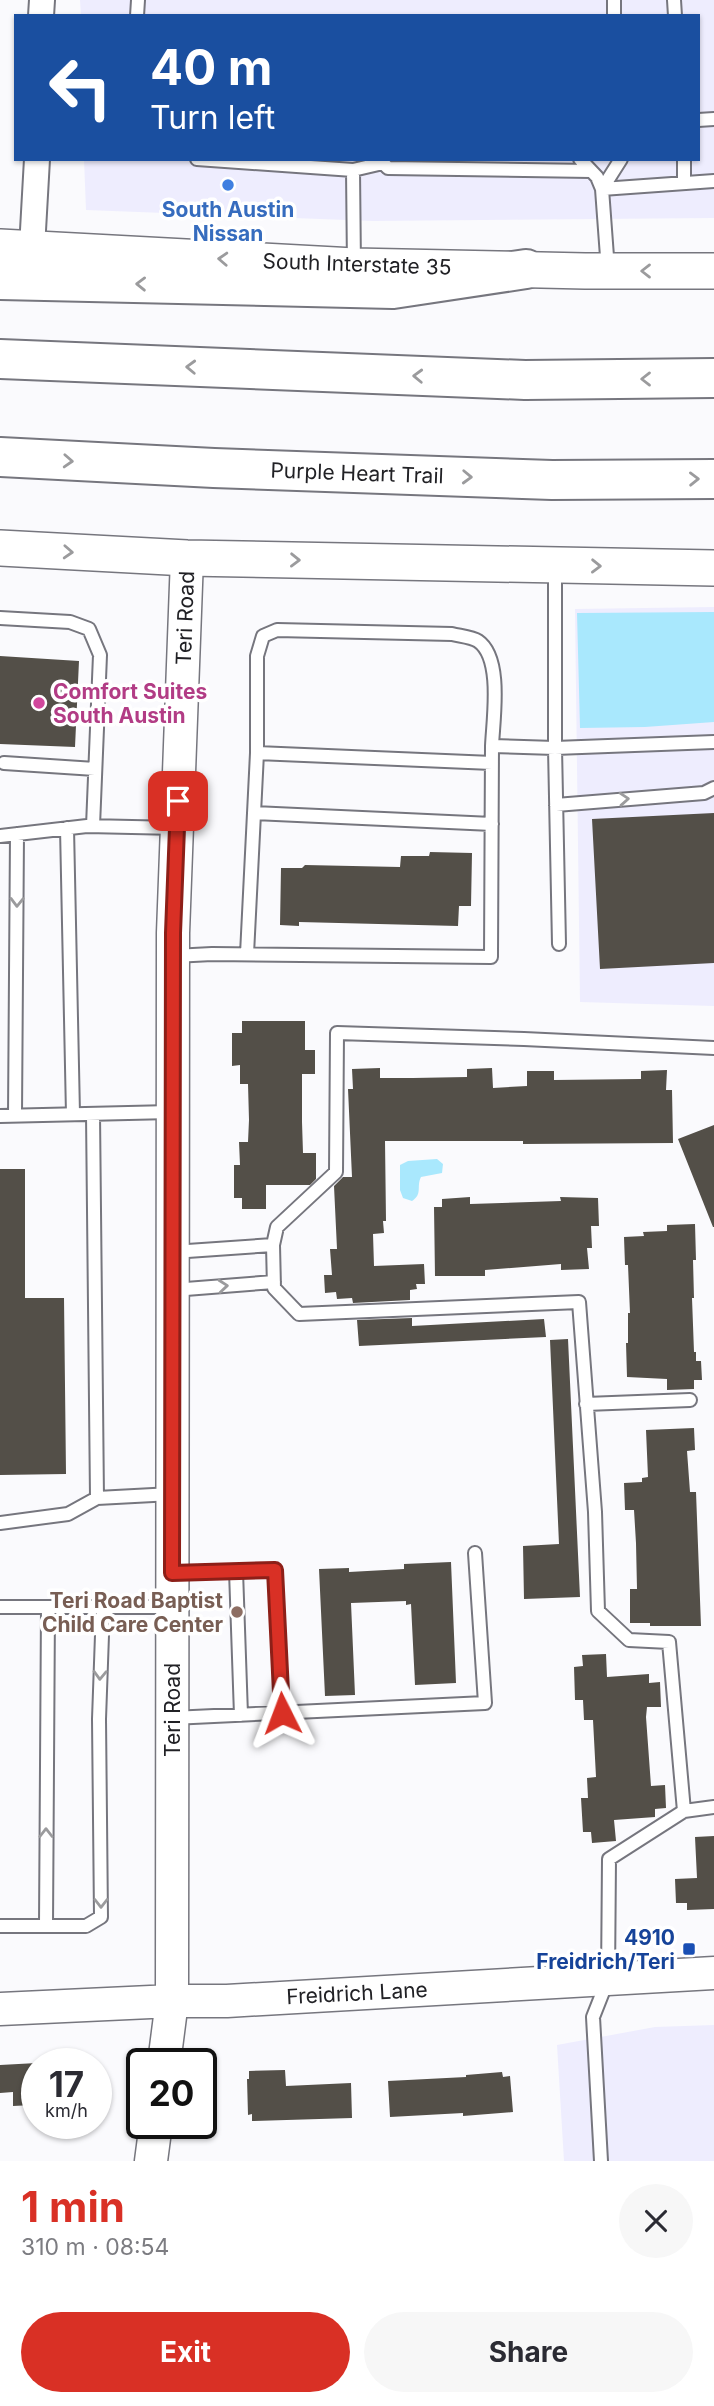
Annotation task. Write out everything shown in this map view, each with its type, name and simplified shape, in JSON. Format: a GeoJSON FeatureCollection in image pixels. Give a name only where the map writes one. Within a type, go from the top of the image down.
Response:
{"type":"FeatureCollection","features":[{"type":"Feature","properties":{"kind":"highway"},"geometry":{"type":"LineString","coordinates":[[0,280],[393,289],[526,269]]}},
{"type":"Feature","properties":{"kind":"highway"},"geometry":{"type":"LineString","coordinates":[[0,359],[525,380],[714,378]]}},
{"type":"Feature","properties":{"kind":"highway","name":"Purple Heart Trail"},"geometry":{"type":"LineString","coordinates":[[0,457],[552,480],[714,479]]}},
{"type":"Feature","properties":{"kind":"main road","name":"South Interstate 35"},"geometry":{"type":"LineString","coordinates":[[16,248],[354,266],[714,271]]}},
{"type":"Feature","properties":{"kind":"main road"},"geometry":{"type":"LineString","coordinates":[[0,548],[187,558],[714,568]]}},
{"type":"Feature","properties":{"kind":"street"},"geometry":{"type":"LineString","coordinates":[[16,248],[37,161]]}},
{"type":"Feature","properties":{"kind":"street","name":"Teri Road"},"geometry":{"type":"LineString","coordinates":[[166,2048],[172,2001],[173,956],[187,558]]}},
{"type":"Feature","properties":{"kind":"street","name":"Freidrich Lane"},"geometry":{"type":"LineString","coordinates":[[0,2009],[227,2001],[714,1973]]}},
{"type":"Feature","properties":{"kind":"street"},"geometry":{"type":"LineString","coordinates":[[151,2161],[154,2139]]}},
{"type":"Feature","properties":{"kind":"lane"},"geometry":{"type":"LineString","coordinates":[[225,161],[353,170],[383,161],[388,168],[590,171]]}},
{"type":"Feature","properties":{"kind":"lane"},"geometry":{"type":"LineString","coordinates":[[582,161],[597,177],[602,189],[608,271]]}},
{"type":"Feature","properties":{"kind":"lane"},"geometry":{"type":"LineString","coordinates":[[602,189],[620,161]]}},
{"type":"Feature","properties":{"kind":"lane"},"geometry":{"type":"LineString","coordinates":[[684,161],[684,183]]}},
{"type":"Feature","properties":{"kind":"lane"},"geometry":{"type":"LineString","coordinates":[[353,170],[354,266]]}},
{"type":"Feature","properties":{"kind":"lane"},"geometry":{"type":"LineString","coordinates":[[602,189],[714,181]]}},
{"type":"Feature","properties":{"kind":"lane"},"geometry":{"type":"LineString","coordinates":[[555,565],[559,944]]}},
{"type":"Feature","properties":{"kind":"lane"},"geometry":{"type":"LineString","coordinates":[[0,618],[70,622],[89,629],[100,654],[93,826]]}},
{"type":"Feature","properties":{"kind":"lane"},"geometry":{"type":"LineString","coordinates":[[173,956],[247,954],[491,957],[495,684],[491,658],[479,641],[452,634],[277,630],[263,636],[257,656],[257,753],[247,954]]}},
{"type":"Feature","properties":{"kind":"lane"},"geometry":{"type":"LineString","coordinates":[[492,746],[555,748],[714,742]]}},
{"type":"Feature","properties":{"kind":"lane"},"geometry":{"type":"LineString","coordinates":[[257,753],[492,763]]}},
{"type":"Feature","properties":{"kind":"lane"},"geometry":{"type":"LineString","coordinates":[[4,763],[95,769]]}},
{"type":"Feature","properties":{"kind":"lane"},"geometry":{"type":"LineString","coordinates":[[556,805],[704,793],[714,788]]}},
{"type":"Feature","properties":{"kind":"lane"},"geometry":{"type":"LineString","coordinates":[[254,813],[492,824]]}},
{"type":"Feature","properties":{"kind":"lane"},"geometry":{"type":"LineString","coordinates":[[0,836],[93,826],[177,828]]}},
{"type":"Feature","properties":{"kind":"lane"},"geometry":{"type":"LineString","coordinates":[[67,828],[73,1114]]}},
{"type":"Feature","properties":{"kind":"lane"},"geometry":{"type":"LineString","coordinates":[[15,1115],[17,834]]}},
{"type":"Feature","properties":{"kind":"lane"},"geometry":{"type":"LineString","coordinates":[[684,1811],[669,1642],[629,1640],[598,1611],[594,1511],[579,1302],[299,1314],[274,1288],[273,1245],[276,1227],[336,1172],[337,1033],[714,1048]]}},
{"type":"Feature","properties":{"kind":"lane"},"geometry":{"type":"LineString","coordinates":[[0,1116],[173,1112]]}},
{"type":"Feature","properties":{"kind":"lane"},"geometry":{"type":"LineString","coordinates":[[93,1114],[97,1498]]}},
{"type":"Feature","properties":{"kind":"lane"},"geometry":{"type":"LineString","coordinates":[[173,1252],[273,1245]]}},
{"type":"Feature","properties":{"kind":"lane"},"geometry":{"type":"LineString","coordinates":[[173,1290],[274,1282]]}},
{"type":"Feature","properties":{"kind":"lane"},"geometry":{"type":"LineString","coordinates":[[586,1404],[690,1400]]}},
{"type":"Feature","properties":{"kind":"lane"},"geometry":{"type":"LineString","coordinates":[[0,1523],[68,1514],[97,1498],[172,1494]]}},
{"type":"Feature","properties":{"kind":"lane"},"geometry":{"type":"LineString","coordinates":[[172,1718],[485,1703],[475,1553]]}},
{"type":"Feature","properties":{"kind":"lane"},"geometry":{"type":"LineString","coordinates":[[172,1573],[275,1570],[282,1713]]}},
{"type":"Feature","properties":{"kind":"lane"},"geometry":{"type":"LineString","coordinates":[[236,1571],[242,1715]]}},
{"type":"Feature","properties":{"kind":"lane"},"geometry":{"type":"LineString","coordinates":[[0,1607],[172,1607]]}},
{"type":"Feature","properties":{"kind":"lane"},"geometry":{"type":"LineString","coordinates":[[46,1926],[48,1607]]}},
{"type":"Feature","properties":{"kind":"lane"},"geometry":{"type":"LineString","coordinates":[[0,1927],[86,1926],[101,1916],[99,1719],[103,1607]]}},
{"type":"Feature","properties":{"kind":"lane"},"geometry":{"type":"LineString","coordinates":[[601,2161],[593,2017],[608,1979],[609,1859],[684,1811],[714,1807]]}},
{"type":"Feature","properties":{"kind":"shaded area"},"geometry":{"type":"Polygon","coordinates":[[[80,0],[714,0],[714,218],[373,221],[86,210],[84,161],[700,161],[700,14],[81,14],[80,0]]]}},
{"type":"Feature","properties":{"kind":"shaded area"},"geometry":{"type":"Polygon","coordinates":[[[714,607],[714,1006],[580,1002],[575,609],[714,607]]]}},
{"type":"Feature","properties":{"kind":"shaded area"},"geometry":{"type":"Polygon","coordinates":[[[714,2025],[714,2161],[564,2161],[557,2045],[655,2027],[714,2025]]]}},
{"type":"Feature","properties":{"kind":"water"},"geometry":{"type":"Polygon","coordinates":[[[714,612],[714,722],[580,728],[577,613],[714,612]]]}},
{"type":"Feature","properties":{"kind":"water"},"geometry":{"type":"Polygon","coordinates":[[[437,1159],[443,1164],[442,1173],[421,1177],[415,1198],[412,1201],[403,1198],[400,1190],[400,1165],[408,1161],[437,1159]]]}},
{"type":"Feature","properties":{"kind":"building","name":"Comfort Suites South Austin"},"geometry":{"type":"Polygon","coordinates":[[[0,656],[79,661],[75,747],[0,744],[0,656]]]}},
{"type":"Feature","properties":{"kind":"building"},"geometry":{"type":"Polygon","coordinates":[[[714,813],[714,963],[600,969],[592,819],[714,813]]]}},
{"type":"Feature","properties":{"kind":"building"},"geometry":{"type":"Polygon","coordinates":[[[430,852],[472,853],[471,906],[459,906],[458,926],[299,922],[299,926],[280,925],[281,868],[302,868],[305,865],[400,867],[401,856],[429,856],[430,852]]]}},
{"type":"Feature","properties":{"kind":"building"},"geometry":{"type":"Polygon","coordinates":[[[242,1021],[305,1021],[305,1050],[315,1050],[315,1074],[302,1074],[302,1122],[303,1153],[316,1153],[316,1179],[310,1185],[266,1185],[266,1209],[242,1209],[242,1198],[234,1198],[234,1165],[240,1165],[239,1142],[248,1142],[249,1120],[248,1084],[240,1084],[240,1065],[232,1066],[232,1033],[242,1033],[242,1021]]]}},
{"type":"Feature","properties":{"kind":"building"},"geometry":{"type":"Polygon","coordinates":[[[380,1068],[380,1078],[413,1078],[467,1077],[467,1069],[492,1068],[493,1088],[527,1086],[527,1071],[554,1071],[554,1080],[641,1079],[641,1071],[667,1070],[666,1090],[672,1090],[673,1143],[385,1141],[386,1221],[383,1221],[384,1233],[373,1234],[374,1266],[424,1264],[425,1284],[416,1284],[417,1289],[410,1290],[410,1300],[353,1303],[352,1298],[337,1299],[336,1292],[325,1293],[324,1275],[332,1275],[330,1249],[337,1249],[334,1186],[343,1177],[352,1177],[348,1089],[353,1089],[352,1069],[380,1068]]]}},
{"type":"Feature","properties":{"kind":"building"},"geometry":{"type":"Polygon","coordinates":[[[714,1125],[714,1227],[713,1227],[678,1139],[714,1125]]]}},
{"type":"Feature","properties":{"kind":"building"},"geometry":{"type":"Polygon","coordinates":[[[0,1169],[25,1169],[25,1298],[64,1298],[66,1474],[0,1475],[0,1169]]]}},
{"type":"Feature","properties":{"kind":"building"},"geometry":{"type":"Polygon","coordinates":[[[470,1197],[470,1204],[561,1201],[560,1197],[598,1198],[599,1226],[591,1226],[592,1248],[587,1248],[589,1269],[561,1270],[561,1264],[485,1270],[485,1276],[435,1276],[434,1207],[442,1207],[442,1199],[470,1197]]]}},
{"type":"Feature","properties":{"kind":"building"},"geometry":{"type":"Polygon","coordinates":[[[695,1224],[696,1260],[693,1260],[692,1298],[694,1352],[696,1361],[701,1361],[702,1380],[694,1380],[694,1389],[667,1390],[667,1379],[627,1377],[626,1343],[630,1313],[624,1237],[644,1236],[643,1232],[667,1231],[667,1225],[695,1224]]]}},
{"type":"Feature","properties":{"kind":"building"},"geometry":{"type":"Polygon","coordinates":[[[412,1318],[412,1326],[544,1319],[546,1337],[359,1346],[357,1320],[412,1318]]]}},
{"type":"Feature","properties":{"kind":"building"},"geometry":{"type":"Polygon","coordinates":[[[568,1339],[580,1597],[524,1599],[523,1546],[559,1544],[550,1340],[568,1339]]]}},
{"type":"Feature","properties":{"kind":"building"},"geometry":{"type":"Polygon","coordinates":[[[694,1428],[695,1450],[687,1451],[690,1492],[696,1492],[701,1626],[650,1626],[650,1623],[630,1623],[630,1589],[637,1589],[636,1543],[634,1510],[625,1510],[624,1483],[642,1482],[642,1478],[648,1477],[646,1430],[694,1428]]]}},
{"type":"Feature","properties":{"kind":"building"},"geometry":{"type":"Polygon","coordinates":[[[451,1562],[456,1683],[415,1685],[411,1604],[406,1605],[406,1601],[351,1603],[355,1695],[325,1696],[319,1569],[349,1568],[349,1572],[404,1569],[404,1564],[451,1562]]]}},
{"type":"Feature","properties":{"kind":"building"},"geometry":{"type":"Polygon","coordinates":[[[606,1654],[607,1677],[649,1674],[649,1683],[660,1682],[661,1707],[647,1707],[646,1717],[651,1786],[665,1785],[666,1808],[655,1809],[655,1817],[614,1820],[616,1841],[592,1843],[591,1832],[583,1832],[581,1798],[588,1798],[587,1778],[596,1777],[593,1720],[584,1720],[583,1700],[575,1700],[574,1667],[583,1666],[582,1655],[606,1654]]]}},
{"type":"Feature","properties":{"kind":"building"},"geometry":{"type":"Polygon","coordinates":[[[714,1836],[714,1909],[687,1910],[687,1903],[676,1903],[675,1879],[697,1878],[695,1837],[714,1836]]]}},
{"type":"Feature","properties":{"kind":"building"},"geometry":{"type":"Polygon","coordinates":[[[21,2064],[21,2106],[13,2106],[13,2092],[0,2093],[0,2065],[21,2064]]]}},
{"type":"Feature","properties":{"kind":"building"},"geometry":{"type":"Polygon","coordinates":[[[285,2070],[286,2086],[351,2083],[352,2118],[252,2121],[252,2114],[248,2115],[249,2071],[285,2070]]]}},
{"type":"Feature","properties":{"kind":"building"},"geometry":{"type":"Polygon","coordinates":[[[502,2072],[503,2077],[510,2076],[513,2112],[390,2117],[388,2081],[466,2077],[502,2072]]]}},
{"type":"Feature","properties":{"kind":"place","name":"South Austin Nissan"},"geometry":{"type":"Point","coordinates":[228,185]}},
{"type":"Feature","properties":{"kind":"place","name":"Comfort Suites South Austin"},"geometry":{"type":"Point","coordinates":[39,703]}},
{"type":"Feature","properties":{"kind":"place","name":"Teri Road Baptist Child Care Center"},"geometry":{"type":"Point","coordinates":[237,1612]}},
{"type":"Feature","properties":{"kind":"place","name":"4910 Freidrich/Teri"},"geometry":{"type":"Point","coordinates":[689,1949]}},
{"type":"Feature","properties":{"kind":"route"},"geometry":{"type":"LineString","coordinates":[[178,801],[173,933],[172,1573],[275,1570],[282,1713]]}}]}
